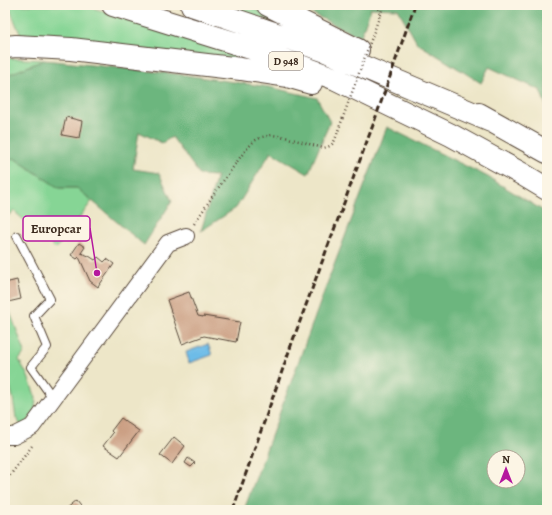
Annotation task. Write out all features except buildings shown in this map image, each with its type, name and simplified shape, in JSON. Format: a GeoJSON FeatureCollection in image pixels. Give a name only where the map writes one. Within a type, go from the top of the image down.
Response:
{"type":"FeatureCollection","features":[{"type":"Feature","properties":{"kind":"highway","name":"D 948"},"geometry":{"type":"LineString","coordinates":[[113,5],[257,50],[336,80],[451,135],[522,174],[547,190]]}},
{"type":"Feature","properties":{"kind":"highway","name":"D 948"},"geometry":{"type":"LineString","coordinates":[[192,5],[326,51],[491,121],[547,152]]}},
{"type":"Feature","properties":{"kind":"highway"},"geometry":{"type":"LineString","coordinates":[[268,5],[412,76],[491,121]]}},
{"type":"Feature","properties":{"kind":"highway"},"geometry":{"type":"LineString","coordinates":[[5,47],[16,46],[71,49],[234,68],[287,76],[338,91],[451,135]]}},
{"type":"Feature","properties":{"kind":"street"},"geometry":{"type":"LineString","coordinates":[[5,436],[14,436],[32,427],[168,243],[186,236]]}},
{"type":"Feature","properties":{"kind":"lane"},"geometry":{"type":"LineString","coordinates":[[17,236],[50,299],[34,316],[47,347],[31,367],[53,398]]}},
{"type":"Feature","properties":{"kind":"path"},"geometry":{"type":"LineString","coordinates":[[377,5],[380,15]]}},
{"type":"Feature","properties":{"kind":"path"},"geometry":{"type":"LineString","coordinates":[[337,134],[384,5]]}},
{"type":"Feature","properties":{"kind":"green space"},"geometry":{"type":"Polygon","coordinates":[[[8,5],[84,5],[264,63],[21,36],[8,5]]]}},
{"type":"Feature","properties":{"kind":"green space"},"geometry":{"type":"Polygon","coordinates":[[[224,5],[247,5],[272,18],[277,24],[224,5]]]}},
{"type":"Feature","properties":{"kind":"green space"},"geometry":{"type":"Polygon","coordinates":[[[296,5],[547,5],[547,108],[540,90],[489,67],[481,83],[417,43],[398,9],[371,8],[360,38],[296,5]]]}},
{"type":"Feature","properties":{"kind":"green space"},"geometry":{"type":"Polygon","coordinates":[[[5,58],[44,60],[5,76],[5,58]]]}},
{"type":"Feature","properties":{"kind":"green space"},"geometry":{"type":"Polygon","coordinates":[[[44,60],[177,74],[269,87],[317,98],[330,122],[308,174],[271,152],[236,208],[201,231],[217,176],[200,175],[172,137],[162,143],[139,132],[133,169],[159,173],[172,201],[144,245],[77,188],[59,188],[14,158],[5,161],[5,76],[44,60]]]}},
{"type":"Feature","properties":{"kind":"green space"},"geometry":{"type":"Polygon","coordinates":[[[387,127],[488,177],[547,213],[547,510],[244,510],[331,273],[387,127]]]}},
{"type":"Feature","properties":{"kind":"green space"},"geometry":{"type":"Polygon","coordinates":[[[14,158],[59,188],[77,188],[92,201],[56,249],[14,211],[5,218],[5,161],[14,158]]]}},
{"type":"Feature","properties":{"kind":"green space"},"geometry":{"type":"Polygon","coordinates":[[[5,295],[25,352],[19,360],[27,374],[36,398],[35,409],[27,423],[21,425],[16,418],[13,398],[5,367],[5,295]]]}},
{"type":"Feature","properties":{"kind":"water"},"geometry":{"type":"Polygon","coordinates":[[[208,344],[212,355],[189,363],[186,352],[208,344]]]}},
{"type":"Feature","properties":{"kind":"railway"},"geometry":{"type":"LineString","coordinates":[[233,510],[415,5]]}},
{"type":"Feature","properties":{"kind":"place","name":"Europcar"},"geometry":{"type":"Point","coordinates":[97,273]}}]}
